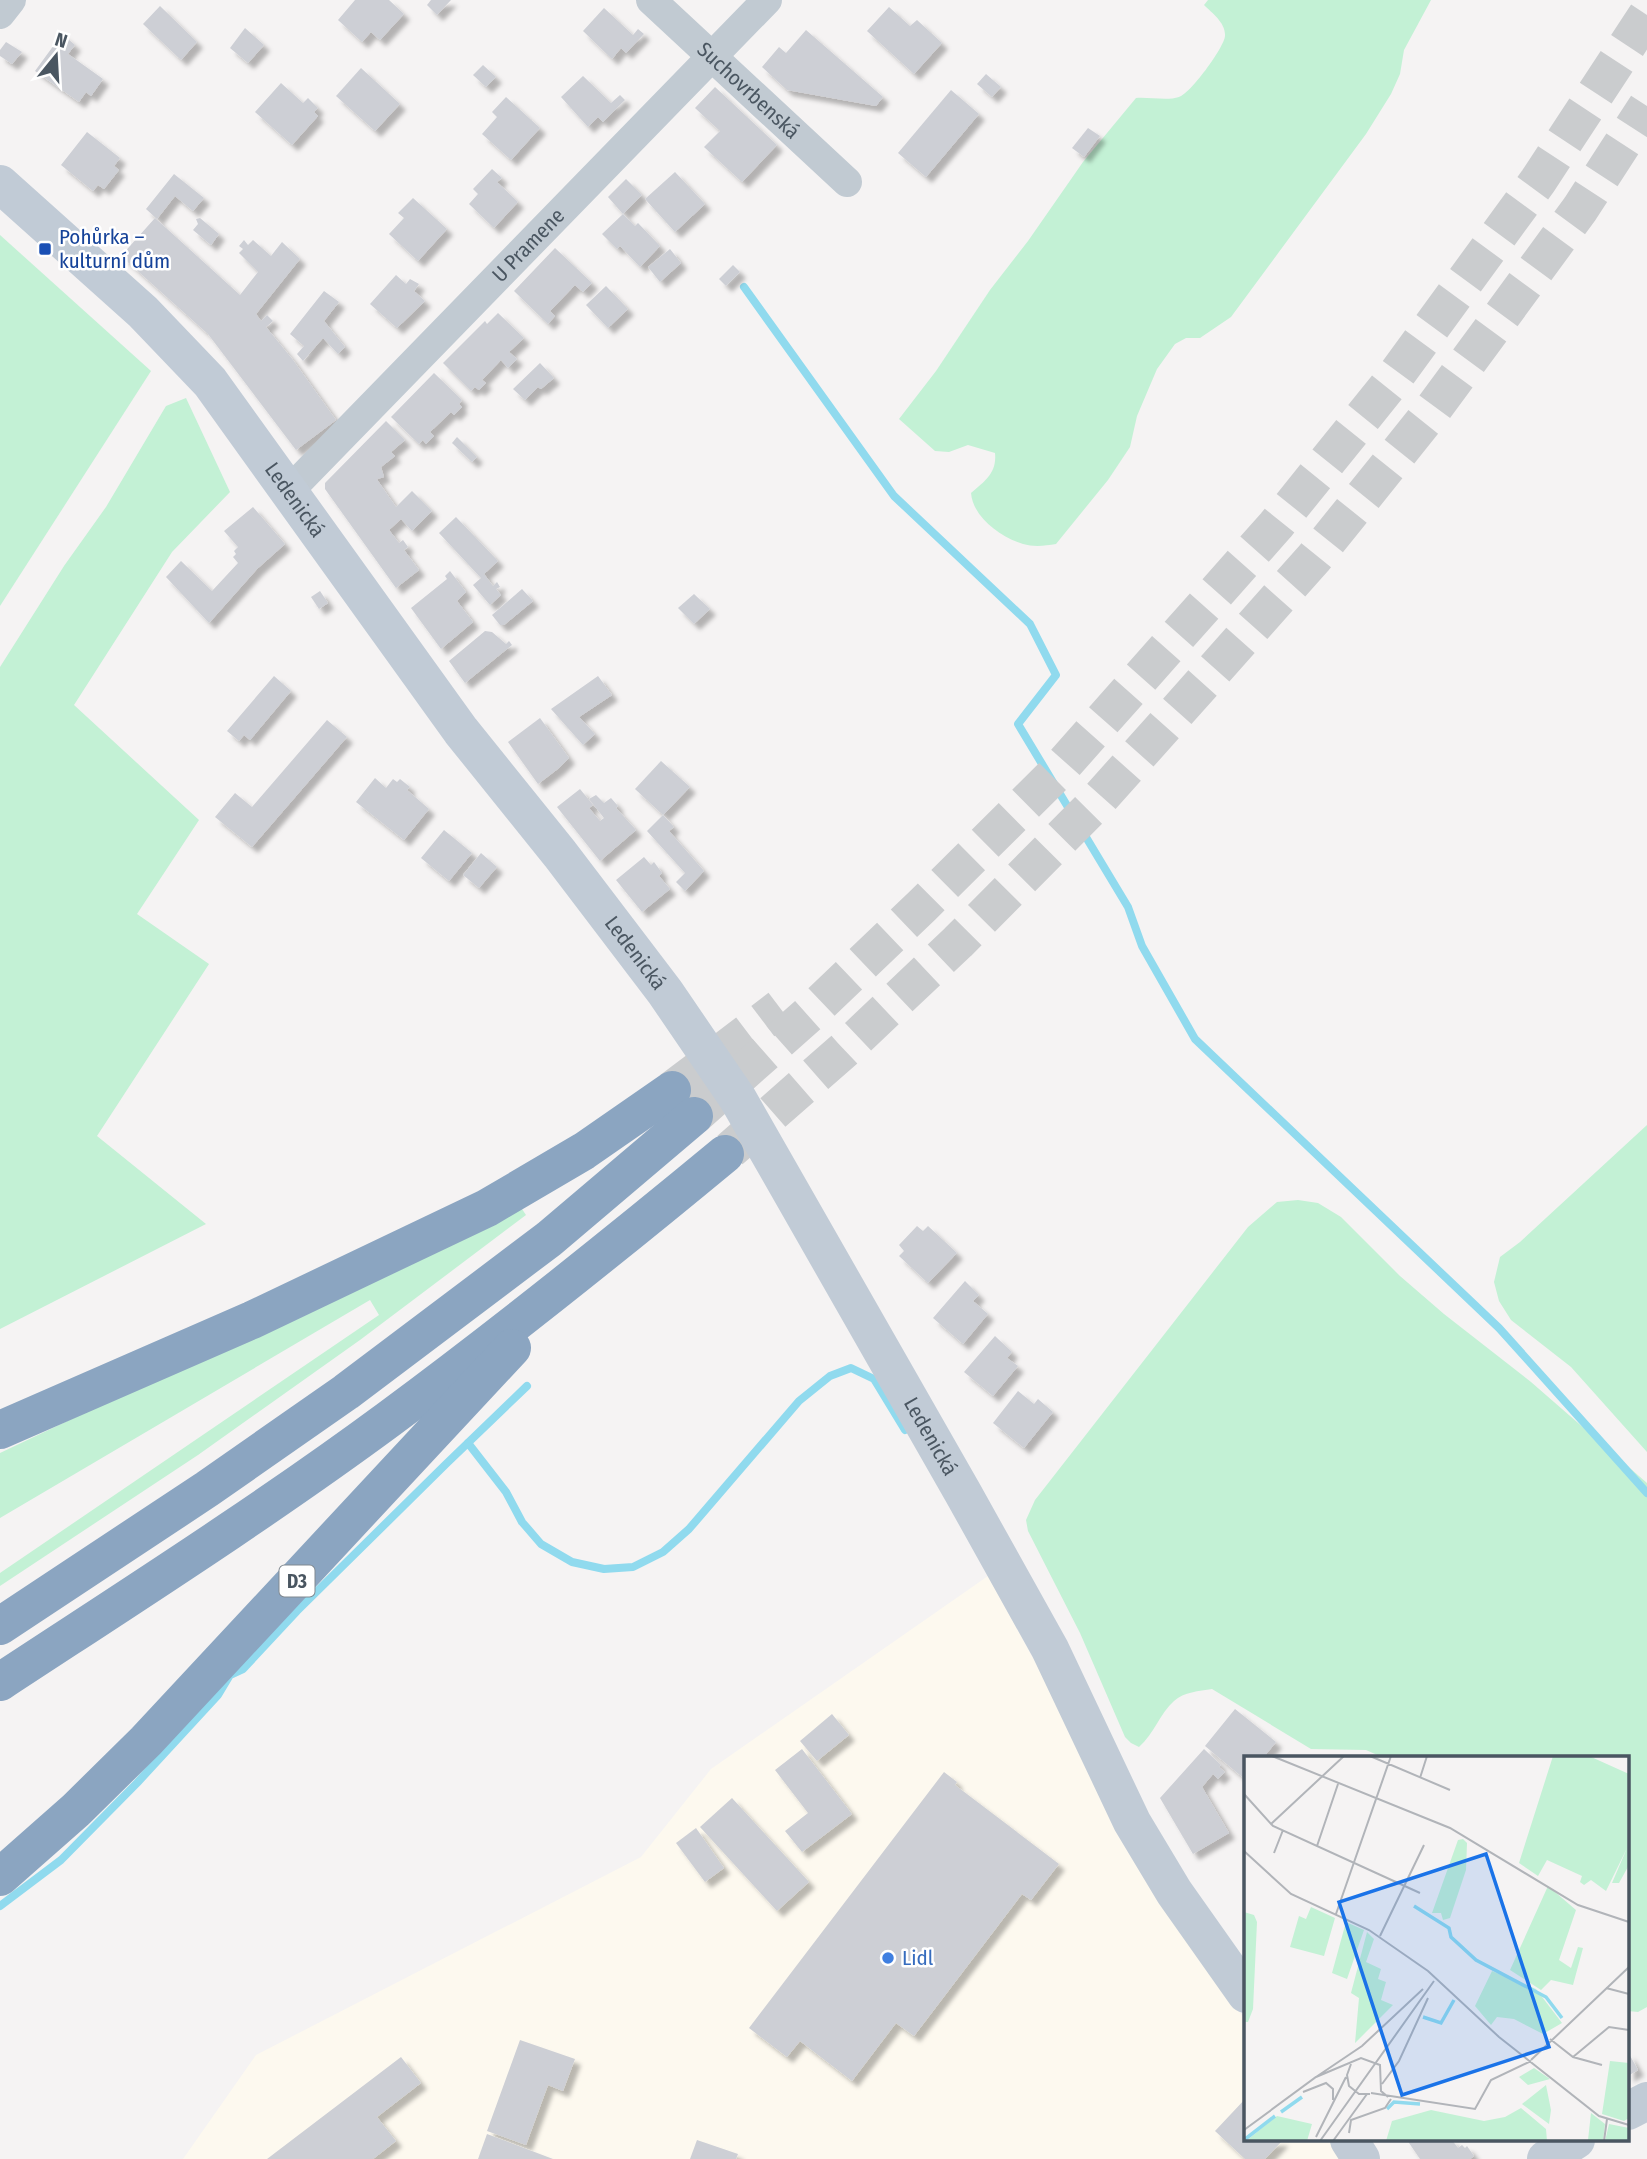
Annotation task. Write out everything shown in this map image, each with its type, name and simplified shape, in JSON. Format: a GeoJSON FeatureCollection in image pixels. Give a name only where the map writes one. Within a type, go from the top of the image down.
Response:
{"type":"FeatureCollection","features":[{"type":"Feature","properties":{"kind":"highway"},"geometry":{"type":"LineString","coordinates":[[0,1430],[252,1320],[487,1208],[584,1151],[683,1103],[549,1238],[346,1392],[207,1489],[0,1626]]}},
{"type":"Feature","properties":{"kind":"highway","name":"D3"},"geometry":{"type":"LineString","coordinates":[[0,1682],[252,1516],[387,1420],[582,1273],[725,1154]]}},
{"type":"Feature","properties":{"kind":"highway","name":"D3"},"geometry":{"type":"LineString","coordinates":[[0,1877],[46,1838],[146,1741],[582,1273]]}},
{"type":"Feature","properties":{"kind":"main road","name":"Ledenická"},"geometry":{"type":"LineString","coordinates":[[0,184],[143,312],[210,382],[461,731],[560,854],[665,992],[738,1099],[1050,1648],[1132,1822],[1174,1892],[1244,1991]]}},
{"type":"Feature","properties":{"kind":"main road"},"geometry":{"type":"LineString","coordinates":[[1630,2110],[1647,2101]]}},
{"type":"Feature","properties":{"kind":"main road"},"geometry":{"type":"LineString","coordinates":[[1350,2142],[1361,2159]]}},
{"type":"Feature","properties":{"kind":"main road"},"geometry":{"type":"LineString","coordinates":[[1546,2159],[1573,2142]]}},
{"type":"Feature","properties":{"kind":"street"},"geometry":{"type":"LineString","coordinates":[[0,14],[11,0]]}},
{"type":"Feature","properties":{"kind":"street","name":"Suchovrbenská"},"geometry":{"type":"LineString","coordinates":[[651,0],[847,182]]}},
{"type":"Feature","properties":{"kind":"street","name":"U Pramene"},"geometry":{"type":"LineString","coordinates":[[289,491],[767,0]]}},
{"type":"Feature","properties":{"kind":"shaded area"},"geometry":{"type":"Polygon","coordinates":[[[988,1576],[1189,1944],[1244,2018],[1244,2142],[1337,2142],[1350,2159],[183,2159],[256,2055],[641,1857],[711,1769],[988,1576]]]}},
{"type":"Feature","properties":{"kind":"green space"},"geometry":{"type":"Polygon","coordinates":[[[1208,0],[1431,0],[1404,50],[1400,74],[1391,94],[1366,134],[1231,317],[1200,338],[1186,338],[1175,344],[1157,369],[1137,416],[1130,447],[1108,480],[1056,544],[1023,544],[989,525],[973,502],[971,493],[992,471],[995,453],[968,445],[949,452],[935,451],[899,419],[936,371],[990,290],[1083,162],[1136,98],[1179,97],[1191,88],[1206,70],[1225,36],[1221,23],[1204,5],[1208,0]]]}},
{"type":"Feature","properties":{"kind":"green space"},"geometry":{"type":"Polygon","coordinates":[[[0,235],[151,371],[0,606],[0,235]]]}},
{"type":"Feature","properties":{"kind":"green space"},"geometry":{"type":"Polygon","coordinates":[[[186,398],[230,492],[172,552],[74,705],[199,820],[137,914],[209,964],[97,1136],[206,1224],[0,1329],[0,667],[64,566],[106,507],[166,406],[186,398]]]}},
{"type":"Feature","properties":{"kind":"green space"},"geometry":{"type":"Polygon","coordinates":[[[1647,1125],[1647,1452],[1571,1367],[1511,1320],[1499,1301],[1494,1282],[1500,1257],[1520,1242],[1647,1125]]]}},
{"type":"Feature","properties":{"kind":"green space"},"geometry":{"type":"Polygon","coordinates":[[[1298,1200],[1318,1203],[1341,1217],[1400,1276],[1531,1382],[1647,1483],[1647,2007],[1638,2012],[1630,2011],[1630,1756],[1380,1756],[1366,1750],[1311,1749],[1212,1689],[1187,1694],[1174,1701],[1139,1747],[1125,1737],[1080,1633],[1028,1531],[1026,1520],[1035,1500],[1248,1227],[1277,1202],[1298,1200]]]}},
{"type":"Feature","properties":{"kind":"green space"},"geometry":{"type":"Polygon","coordinates":[[[520,1206],[526,1215],[360,1340],[198,1455],[0,1586],[0,1573],[379,1315],[370,1300],[0,1518],[0,1453],[520,1206]]]}},
{"type":"Feature","properties":{"kind":"building"},"geometry":{"type":"Polygon","coordinates":[[[355,0],[389,0],[404,14],[380,40],[371,32],[362,42],[338,20],[355,0]]]}},
{"type":"Feature","properties":{"kind":"building"},"geometry":{"type":"Polygon","coordinates":[[[431,0],[451,0],[437,15],[427,5],[431,0]]]}},
{"type":"Feature","properties":{"kind":"building"},"geometry":{"type":"Polygon","coordinates":[[[160,6],[197,42],[181,60],[143,24],[160,6]]]}},
{"type":"Feature","properties":{"kind":"building"},"geometry":{"type":"Polygon","coordinates":[[[889,7],[910,26],[917,20],[942,43],[914,74],[867,31],[889,7]]]}},
{"type":"Feature","properties":{"kind":"building"},"geometry":{"type":"Polygon","coordinates":[[[604,8],[633,35],[638,29],[644,34],[626,53],[621,48],[612,59],[583,31],[604,8]]]}},
{"type":"Feature","properties":{"kind":"building"},"geometry":{"type":"Polygon","coordinates":[[[245,28],[264,45],[248,63],[230,48],[245,28]]]}},
{"type":"Feature","properties":{"kind":"building"},"geometry":{"type":"Polygon","coordinates":[[[806,30],[883,97],[876,106],[787,90],[762,67],[779,47],[786,53],[806,30]]]}},
{"type":"Feature","properties":{"kind":"building"},"geometry":{"type":"Polygon","coordinates":[[[62,34],[75,45],[68,54],[103,79],[91,96],[86,92],[79,102],[35,71],[62,34]]]}},
{"type":"Feature","properties":{"kind":"building"},"geometry":{"type":"Polygon","coordinates":[[[6,42],[22,52],[12,64],[0,56],[0,50],[6,42]]]}},
{"type":"Feature","properties":{"kind":"building"},"geometry":{"type":"Polygon","coordinates":[[[483,65],[496,77],[486,87],[473,75],[483,65]]]}},
{"type":"Feature","properties":{"kind":"building"},"geometry":{"type":"Polygon","coordinates":[[[361,68],[400,104],[375,131],[336,96],[361,68]]]}},
{"type":"Feature","properties":{"kind":"building"},"geometry":{"type":"Polygon","coordinates":[[[986,74],[1001,87],[992,97],[977,84],[986,74]]]}},
{"type":"Feature","properties":{"kind":"building"},"geometry":{"type":"Polygon","coordinates":[[[583,76],[611,103],[620,95],[625,100],[603,122],[598,117],[588,127],[561,97],[583,76]]]}},
{"type":"Feature","properties":{"kind":"building"},"geometry":{"type":"Polygon","coordinates":[[[281,83],[303,103],[308,98],[318,108],[314,112],[318,116],[292,145],[255,112],[281,83]]]}},
{"type":"Feature","properties":{"kind":"building"},"geometry":{"type":"Polygon","coordinates":[[[715,87],[777,145],[742,182],[704,147],[720,131],[695,108],[715,87]]]}},
{"type":"Feature","properties":{"kind":"building"},"geometry":{"type":"Polygon","coordinates":[[[951,90],[979,114],[926,177],[898,153],[951,90]]]}},
{"type":"Feature","properties":{"kind":"building"},"geometry":{"type":"Polygon","coordinates":[[[506,97],[540,128],[511,160],[482,134],[497,117],[492,112],[506,97]]]}},
{"type":"Feature","properties":{"kind":"building"},"geometry":{"type":"Polygon","coordinates":[[[1088,128],[1100,136],[1084,157],[1072,148],[1088,128]]]}},
{"type":"Feature","properties":{"kind":"building"},"geometry":{"type":"Polygon","coordinates":[[[87,132],[120,158],[114,166],[119,170],[104,189],[98,185],[93,191],[61,165],[87,132]]]}},
{"type":"Feature","properties":{"kind":"building"},"geometry":{"type":"Polygon","coordinates":[[[492,169],[502,178],[497,182],[518,202],[494,228],[469,204],[478,194],[473,189],[492,169]]]}},
{"type":"Feature","properties":{"kind":"building"},"geometry":{"type":"Polygon","coordinates":[[[675,172],[705,204],[675,232],[645,199],[675,172]]]}},
{"type":"Feature","properties":{"kind":"building"},"geometry":{"type":"Polygon","coordinates":[[[174,174],[204,198],[193,211],[175,196],[157,219],[146,209],[174,174]]]}},
{"type":"Feature","properties":{"kind":"building"},"geometry":{"type":"Polygon","coordinates":[[[626,179],[642,195],[623,214],[608,197],[626,179]]]}},
{"type":"Feature","properties":{"kind":"building"},"geometry":{"type":"Polygon","coordinates":[[[413,198],[447,229],[418,261],[389,234],[404,218],[398,213],[413,198]]]}},
{"type":"Feature","properties":{"kind":"building"},"geometry":{"type":"Polygon","coordinates":[[[623,214],[635,226],[638,223],[660,246],[640,267],[620,246],[617,249],[602,234],[623,214]]]}},
{"type":"Feature","properties":{"kind":"building"},"geometry":{"type":"Polygon","coordinates":[[[155,218],[240,295],[258,272],[239,253],[243,249],[239,246],[244,240],[248,245],[253,240],[271,256],[282,242],[300,259],[256,314],[261,321],[267,315],[273,321],[266,327],[336,420],[296,450],[208,334],[121,256],[155,218]]]}},
{"type":"Feature","properties":{"kind":"building"},"geometry":{"type":"Polygon","coordinates":[[[200,218],[219,234],[211,245],[193,230],[198,224],[196,219],[200,218]]]}},
{"type":"Feature","properties":{"kind":"building"},"geometry":{"type":"Polygon","coordinates":[[[555,248],[592,283],[583,292],[575,285],[550,311],[555,316],[548,324],[514,291],[555,248]]]}},
{"type":"Feature","properties":{"kind":"building"},"geometry":{"type":"Polygon","coordinates":[[[670,249],[681,263],[660,282],[648,267],[670,249]]]}},
{"type":"Feature","properties":{"kind":"building"},"geometry":{"type":"Polygon","coordinates":[[[733,265],[740,272],[726,286],[719,279],[733,265]]]}},
{"type":"Feature","properties":{"kind":"building"},"geometry":{"type":"Polygon","coordinates":[[[396,275],[406,284],[410,279],[419,284],[414,291],[425,301],[397,328],[370,304],[396,275]]]}},
{"type":"Feature","properties":{"kind":"building"},"geometry":{"type":"Polygon","coordinates":[[[606,286],[628,309],[608,328],[586,305],[606,286]]]}},
{"type":"Feature","properties":{"kind":"building"},"geometry":{"type":"Polygon","coordinates":[[[324,291],[339,302],[324,321],[345,347],[338,354],[323,338],[303,361],[297,354],[304,346],[290,334],[324,291]]]}},
{"type":"Feature","properties":{"kind":"building"},"geometry":{"type":"Polygon","coordinates":[[[498,313],[524,338],[509,352],[517,359],[508,368],[501,360],[482,380],[486,383],[479,390],[475,387],[471,391],[443,363],[485,321],[487,324],[498,313]]]}},
{"type":"Feature","properties":{"kind":"building"},"geometry":{"type":"Polygon","coordinates":[[[540,363],[554,378],[541,389],[538,387],[525,400],[513,389],[540,363]]]}},
{"type":"Feature","properties":{"kind":"building"},"geometry":{"type":"Polygon","coordinates":[[[434,373],[462,400],[459,404],[462,407],[454,415],[451,412],[430,432],[434,436],[426,444],[423,440],[419,444],[391,417],[434,373]]]}},
{"type":"Feature","properties":{"kind":"building"},"geometry":{"type":"Polygon","coordinates":[[[386,421],[405,440],[391,452],[395,456],[381,467],[384,477],[377,479],[378,481],[396,507],[412,491],[432,511],[412,531],[401,519],[389,530],[399,543],[403,540],[408,547],[404,550],[419,570],[396,588],[325,489],[325,483],[386,421]]]}},
{"type":"Feature","properties":{"kind":"building"},"geometry":{"type":"Polygon","coordinates":[[[457,437],[477,457],[472,462],[452,443],[457,437]]]}},
{"type":"Feature","properties":{"kind":"building"},"geometry":{"type":"Polygon","coordinates":[[[253,507],[285,544],[257,569],[209,623],[166,577],[181,561],[212,591],[238,563],[233,557],[238,547],[224,531],[253,507]]]}},
{"type":"Feature","properties":{"kind":"building"},"geometry":{"type":"Polygon","coordinates":[[[456,517],[498,561],[484,574],[493,586],[497,582],[500,587],[496,589],[501,595],[490,605],[473,585],[481,578],[439,533],[456,517]]]}},
{"type":"Feature","properties":{"kind":"building"},"geometry":{"type":"Polygon","coordinates":[[[450,571],[466,592],[457,601],[473,622],[441,649],[411,608],[447,579],[445,576],[450,571]]]}},
{"type":"Feature","properties":{"kind":"building"},"geometry":{"type":"Polygon","coordinates":[[[522,589],[533,601],[504,625],[500,625],[492,615],[522,589]]]}},
{"type":"Feature","properties":{"kind":"building"},"geometry":{"type":"Polygon","coordinates":[[[320,591],[328,603],[319,609],[311,597],[320,591]]]}},
{"type":"Feature","properties":{"kind":"building"},"geometry":{"type":"Polygon","coordinates":[[[694,594],[710,609],[694,624],[678,608],[694,594]]]}},
{"type":"Feature","properties":{"kind":"building"},"geometry":{"type":"Polygon","coordinates":[[[485,631],[492,632],[506,644],[509,641],[512,645],[465,683],[449,661],[485,631]]]}},
{"type":"Feature","properties":{"kind":"building"},"geometry":{"type":"Polygon","coordinates":[[[274,676],[291,691],[250,740],[244,735],[239,741],[227,731],[274,676]]]}},
{"type":"Feature","properties":{"kind":"building"},"geometry":{"type":"Polygon","coordinates":[[[598,676],[612,695],[579,717],[595,734],[583,745],[551,709],[598,676]]]}},
{"type":"Feature","properties":{"kind":"building"},"geometry":{"type":"Polygon","coordinates":[[[540,718],[569,758],[538,784],[508,742],[540,718]]]}},
{"type":"Feature","properties":{"kind":"building"},"geometry":{"type":"Polygon","coordinates":[[[327,720],[347,737],[252,847],[215,817],[235,793],[252,807],[327,720]]]}},
{"type":"Feature","properties":{"kind":"building"},"geometry":{"type":"Polygon","coordinates":[[[661,761],[690,787],[663,815],[635,789],[661,761]]]}},
{"type":"Feature","properties":{"kind":"building"},"geometry":{"type":"Polygon","coordinates":[[[375,778],[386,788],[393,779],[397,782],[400,779],[410,787],[407,790],[429,809],[404,840],[356,802],[375,778]]]}},
{"type":"Feature","properties":{"kind":"building"},"geometry":{"type":"Polygon","coordinates":[[[580,789],[593,805],[589,808],[600,821],[604,818],[589,799],[596,795],[604,803],[611,798],[618,806],[616,808],[636,830],[600,861],[557,807],[580,789]]]}},
{"type":"Feature","properties":{"kind":"building"},"geometry":{"type":"Polygon","coordinates":[[[663,815],[674,827],[669,831],[704,871],[685,891],[676,882],[685,873],[647,831],[663,815]]]}},
{"type":"Feature","properties":{"kind":"building"},"geometry":{"type":"Polygon","coordinates":[[[444,830],[472,853],[449,881],[421,858],[444,830]]]}},
{"type":"Feature","properties":{"kind":"building"},"geometry":{"type":"Polygon","coordinates":[[[481,853],[497,867],[479,888],[463,875],[481,853]]]}},
{"type":"Feature","properties":{"kind":"building"},"geometry":{"type":"Polygon","coordinates":[[[644,857],[651,865],[654,862],[662,873],[659,876],[670,889],[642,912],[616,880],[644,857]]]}},
{"type":"Feature","properties":{"kind":"building"},"geometry":{"type":"Polygon","coordinates":[[[917,1226],[923,1231],[928,1226],[957,1253],[928,1283],[899,1256],[904,1251],[899,1245],[917,1226]]]}},
{"type":"Feature","properties":{"kind":"building"},"geometry":{"type":"Polygon","coordinates":[[[965,1281],[979,1295],[973,1301],[988,1314],[963,1344],[933,1318],[965,1281]]]}},
{"type":"Feature","properties":{"kind":"building"},"geometry":{"type":"Polygon","coordinates":[[[995,1336],[1012,1352],[1007,1358],[1018,1366],[993,1396],[964,1372],[995,1336]]]}},
{"type":"Feature","properties":{"kind":"building"},"geometry":{"type":"Polygon","coordinates":[[[1018,1391],[1034,1404],[1038,1399],[1053,1412],[1024,1448],[993,1423],[1018,1391]]]}},
{"type":"Feature","properties":{"kind":"building"},"geometry":{"type":"Polygon","coordinates":[[[1235,1709],[1276,1742],[1265,1756],[1244,1756],[1244,1778],[1205,1746],[1235,1709]]]}},
{"type":"Feature","properties":{"kind":"building"},"geometry":{"type":"Polygon","coordinates":[[[832,1714],[849,1735],[817,1761],[800,1741],[832,1714]]]}},
{"type":"Feature","properties":{"kind":"building"},"geometry":{"type":"Polygon","coordinates":[[[802,1749],[852,1814],[802,1852],[785,1831],[808,1813],[775,1770],[802,1749]]]}},
{"type":"Feature","properties":{"kind":"building"},"geometry":{"type":"Polygon","coordinates":[[[1204,1749],[1225,1772],[1218,1779],[1213,1774],[1202,1787],[1229,1833],[1193,1854],[1160,1798],[1204,1749]]]}},
{"type":"Feature","properties":{"kind":"building","name":"Lidl"},"geometry":{"type":"Polygon","coordinates":[[[944,1772],[957,1782],[955,1785],[1059,1864],[1031,1900],[1022,1894],[914,2036],[896,2023],[852,2081],[800,2041],[787,2057],[749,2028],[944,1772]]]}},
{"type":"Feature","properties":{"kind":"building"},"geometry":{"type":"Polygon","coordinates":[[[732,1798],[809,1882],[777,1911],[700,1827],[732,1798]]]}},
{"type":"Feature","properties":{"kind":"building"},"geometry":{"type":"Polygon","coordinates":[[[696,1828],[724,1868],[705,1882],[676,1843],[696,1828]]]}},
{"type":"Feature","properties":{"kind":"building"},"geometry":{"type":"Polygon","coordinates":[[[520,2040],[575,2059],[563,2091],[548,2085],[526,2145],[487,2131],[520,2040]]]}},
{"type":"Feature","properties":{"kind":"building"},"geometry":{"type":"Polygon","coordinates":[[[1630,2056],[1638,2070],[1630,2075],[1630,2056]]]}},
{"type":"Feature","properties":{"kind":"building"},"geometry":{"type":"Polygon","coordinates":[[[401,2057],[421,2083],[377,2117],[396,2141],[373,2159],[267,2159],[401,2057]]]}},
{"type":"Feature","properties":{"kind":"building"},"geometry":{"type":"Polygon","coordinates":[[[1244,2100],[1244,2142],[1281,2142],[1265,2159],[1245,2159],[1215,2131],[1244,2100]]]}},
{"type":"Feature","properties":{"kind":"building"},"geometry":{"type":"Polygon","coordinates":[[[487,2134],[553,2159],[478,2159],[487,2134]]]}},
{"type":"Feature","properties":{"kind":"building"},"geometry":{"type":"Polygon","coordinates":[[[697,2140],[738,2154],[736,2159],[690,2159],[697,2140]]]}},
{"type":"Feature","properties":{"kind":"building"},"geometry":{"type":"Polygon","coordinates":[[[1408,2142],[1454,2142],[1458,2148],[1467,2146],[1474,2156],[1470,2159],[1420,2159],[1408,2142]]]}},
{"type":"Feature","properties":{"kind":"waterway"},"geometry":{"type":"LineString","coordinates":[[744,287],[894,496],[1030,624],[1056,675],[1018,724],[1128,907],[1142,946],[1195,1039],[1499,1328],[1647,1493]]}},
{"type":"Feature","properties":{"kind":"waterway"},"geometry":{"type":"LineString","coordinates":[[468,1443],[506,1492],[522,1522],[541,1544],[572,1562],[604,1569],[633,1567],[663,1552],[689,1529],[799,1401],[830,1376],[851,1368],[874,1379],[905,1430]]}},
{"type":"Feature","properties":{"kind":"waterway"},"geometry":{"type":"LineString","coordinates":[[0,1906],[61,1860],[218,1695],[230,1675],[243,1669],[297,1611],[527,1386]]}},
{"type":"Feature","properties":{"kind":"tunnel"},"geometry":{"type":"LineString","coordinates":[[694,1116],[809,1014],[1056,773],[1276,525],[1388,386],[1538,181],[1647,15]]}},
{"type":"Feature","properties":{"kind":"tunnel"},"geometry":{"type":"LineString","coordinates":[[730,1150],[844,1050],[958,942],[1092,807],[1314,558],[1428,416],[1580,209],[1647,106]]}},
{"type":"Feature","properties":{"kind":"tunnel"},"geometry":{"type":"LineString","coordinates":[[672,1090],[780,1008]]}},
{"type":"Feature","properties":{"kind":"place","name":"Pohůrka – kulturní dům"},"geometry":{"type":"Point","coordinates":[45,249]}},
{"type":"Feature","properties":{"kind":"place","name":"Lidl"},"geometry":{"type":"Point","coordinates":[888,1958]}}]}
